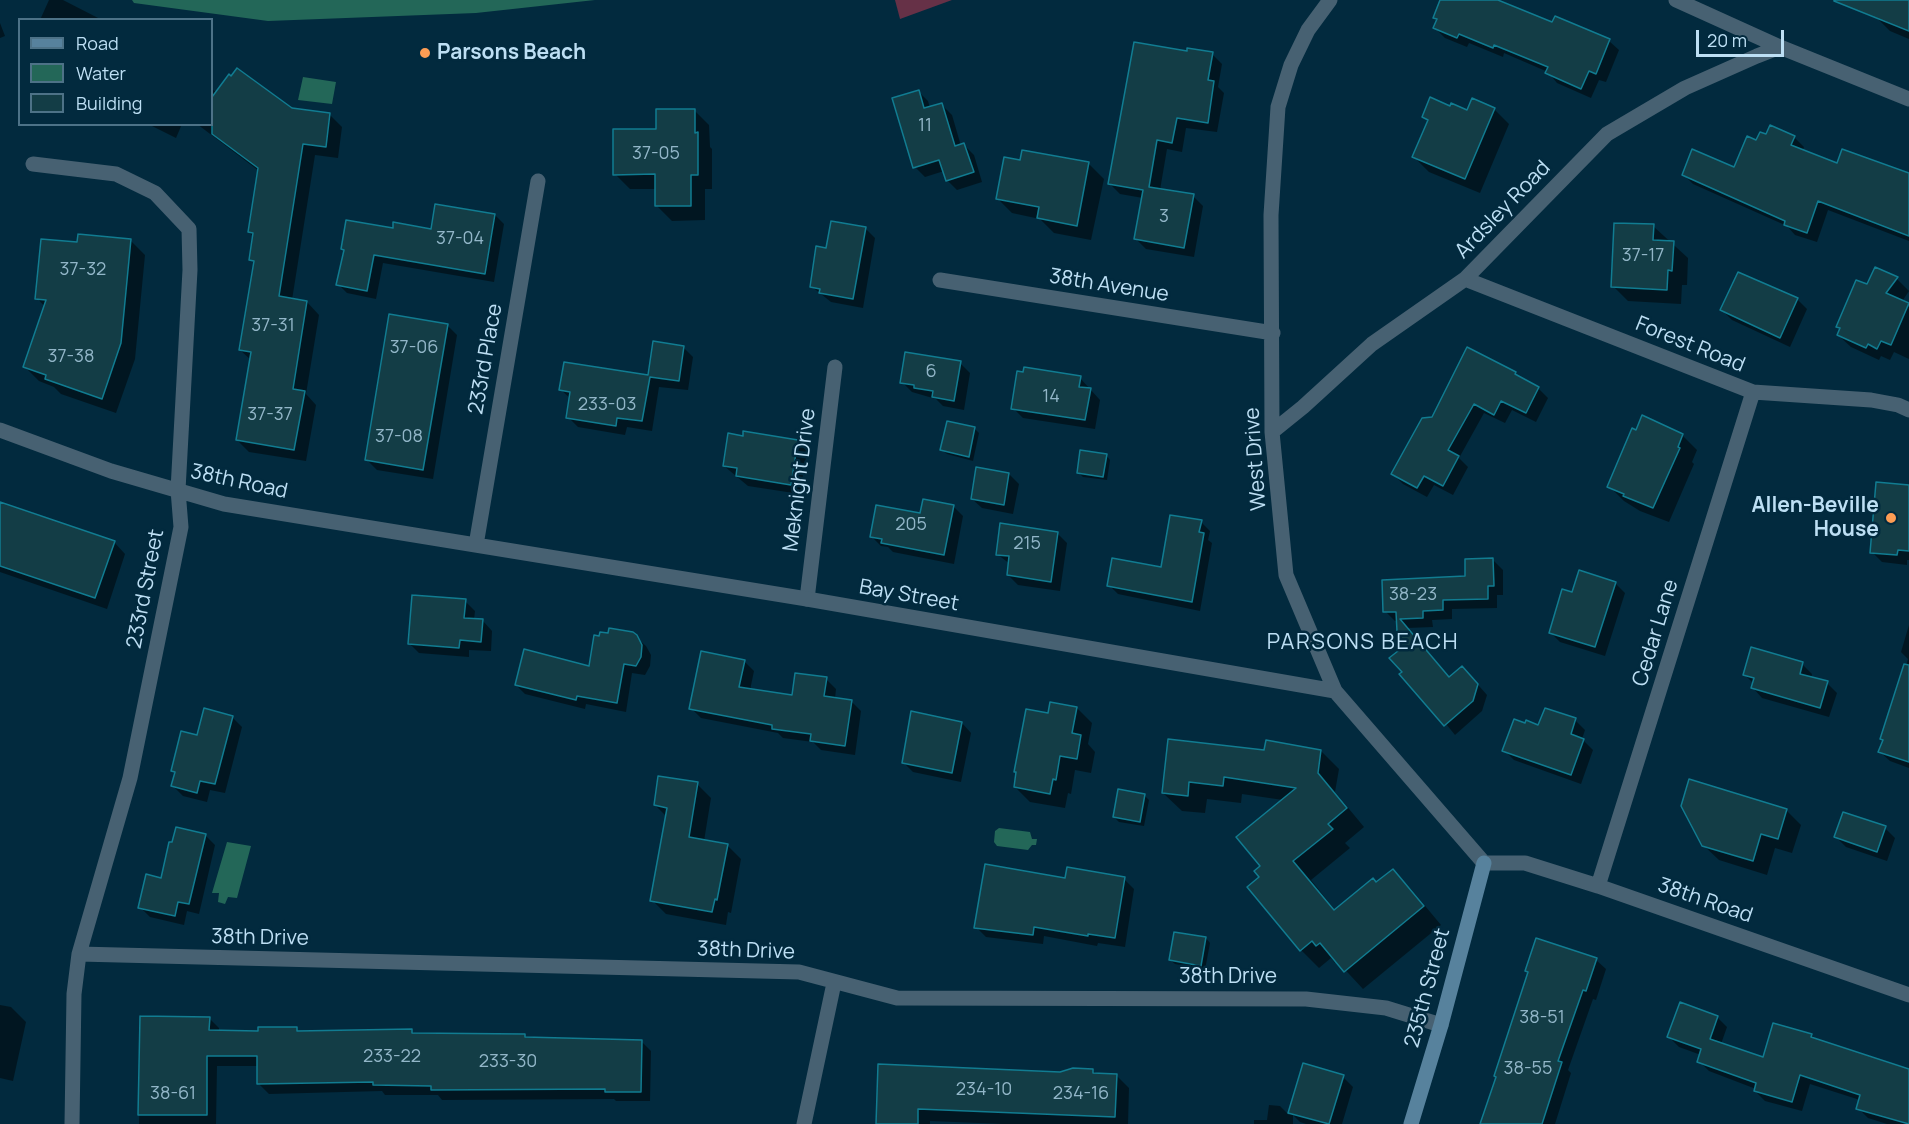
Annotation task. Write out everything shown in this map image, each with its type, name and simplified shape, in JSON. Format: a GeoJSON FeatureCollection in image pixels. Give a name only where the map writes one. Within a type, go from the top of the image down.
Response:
{"type":"FeatureCollection","features":[{"type":"Feature","properties":{"kind":"main road","name":"235th Street"},"geometry":{"type":"LineString","coordinates":[[1411,1124],[1441,1025],[1484,862]]}},
{"type":"Feature","properties":{"kind":"street","name":"West Drive"},"geometry":{"type":"LineString","coordinates":[[1330,0],[1308,30],[1291,65],[1278,107],[1271,215],[1272,432],[1286,575],[1335,691],[1484,862]]}},
{"type":"Feature","properties":{"kind":"street"},"geometry":{"type":"LineString","coordinates":[[1676,0],[1780,47],[1909,99]]}},
{"type":"Feature","properties":{"kind":"street","name":"Ardsley Road"},"geometry":{"type":"LineString","coordinates":[[1272,432],[1372,344],[1465,279],[1606,134],[1685,88],[1780,47]]}},
{"type":"Feature","properties":{"kind":"street","name":"233rd Street"},"geometry":{"type":"LineString","coordinates":[[33,164],[116,174],[155,193],[189,229],[178,490],[181,527],[130,778],[80,954],[74,994],[72,1124]]}},
{"type":"Feature","properties":{"kind":"street","name":"233rd Place"},"geometry":{"type":"LineString","coordinates":[[476,544],[538,181]]}},
{"type":"Feature","properties":{"kind":"street","name":"Forest Road"},"geometry":{"type":"LineString","coordinates":[[1465,279],[1753,392],[1871,400],[1898,405],[1909,410]]}},
{"type":"Feature","properties":{"kind":"street","name":"38th Avenue"},"geometry":{"type":"LineString","coordinates":[[940,280],[1273,333]]}},
{"type":"Feature","properties":{"kind":"street","name":"Meknight Drive"},"geometry":{"type":"LineString","coordinates":[[807,599],[835,366]]}},
{"type":"Feature","properties":{"kind":"street","name":"Cedar Lane"},"geometry":{"type":"LineString","coordinates":[[1599,886],[1753,392]]}},
{"type":"Feature","properties":{"kind":"street","name":"38th Road"},"geometry":{"type":"LineString","coordinates":[[0,430],[111,471],[224,504],[476,544]]}},
{"type":"Feature","properties":{"kind":"street","name":"Bay Street"},"geometry":{"type":"LineString","coordinates":[[476,544],[1335,691]]}},
{"type":"Feature","properties":{"kind":"street","name":"38th Road"},"geometry":{"type":"LineString","coordinates":[[1484,862],[1524,863],[1599,886],[1909,995]]}},
{"type":"Feature","properties":{"kind":"street","name":"38th Drive"},"geometry":{"type":"LineString","coordinates":[[80,954],[798,972],[897,998],[1306,999],[1386,1008],[1441,1025]]}},
{"type":"Feature","properties":{"kind":"street"},"geometry":{"type":"LineString","coordinates":[[804,1124],[834,983]]}},
{"type":"Feature","properties":{"kind":"shaded area"},"geometry":{"type":"Polygon","coordinates":[[[895,0],[952,0],[900,19],[895,0]]]}},
{"type":"Feature","properties":{"kind":"water"},"geometry":{"type":"Polygon","coordinates":[[[132,0],[595,0],[476,13],[268,21],[134,3],[132,0]]]}},
{"type":"Feature","properties":{"kind":"water"},"geometry":{"type":"Polygon","coordinates":[[[303,77],[336,82],[332,104],[298,100],[303,77]]]}},
{"type":"Feature","properties":{"kind":"water"},"geometry":{"type":"Polygon","coordinates":[[[999,828],[1030,832],[1032,839],[1037,839],[1036,845],[1032,845],[1028,850],[997,846],[994,842],[995,831],[999,828]]]}},
{"type":"Feature","properties":{"kind":"water"},"geometry":{"type":"Polygon","coordinates":[[[227,842],[251,846],[237,898],[228,897],[225,904],[218,902],[219,893],[212,893],[227,842]]]}},
{"type":"Feature","properties":{"kind":"building"},"geometry":{"type":"Polygon","coordinates":[[[1440,0],[1498,0],[1552,22],[1555,16],[1610,39],[1596,74],[1589,71],[1581,89],[1545,73],[1548,67],[1494,45],[1493,48],[1459,34],[1457,38],[1433,28],[1437,19],[1433,18],[1440,0]]]}},
{"type":"Feature","properties":{"kind":"building"},"geometry":{"type":"Polygon","coordinates":[[[1909,0],[1909,31],[1834,1],[1909,0]]]}},
{"type":"Feature","properties":{"kind":"building"},"geometry":{"type":"Polygon","coordinates":[[[1134,42],[1187,51],[1187,48],[1213,52],[1208,80],[1214,81],[1208,123],[1177,118],[1172,143],[1157,140],[1149,187],[1194,194],[1184,248],[1134,239],[1143,190],[1108,184],[1134,42]]]}},
{"type":"Feature","properties":{"kind":"building"},"geometry":{"type":"Polygon","coordinates":[[[237,68],[292,108],[330,113],[326,147],[303,144],[279,296],[307,301],[293,389],[305,391],[294,450],[236,440],[251,352],[239,350],[254,261],[249,260],[253,233],[248,232],[258,168],[212,134],[213,96],[229,74],[231,76],[237,68]]]}},
{"type":"Feature","properties":{"kind":"building"},"geometry":{"type":"Polygon","coordinates":[[[919,90],[924,108],[942,103],[955,146],[964,143],[974,172],[946,181],[939,160],[913,168],[892,98],[919,90]]]}},
{"type":"Feature","properties":{"kind":"building"},"geometry":{"type":"Polygon","coordinates":[[[1430,97],[1450,106],[1451,103],[1467,110],[1472,98],[1495,108],[1465,179],[1412,157],[1428,120],[1422,117],[1430,97]]]}},
{"type":"Feature","properties":{"kind":"building"},"geometry":{"type":"Polygon","coordinates":[[[656,109],[695,109],[695,133],[698,132],[698,175],[691,175],[691,206],[655,206],[655,174],[613,175],[613,129],[656,129],[656,109]]]}},
{"type":"Feature","properties":{"kind":"building"},"geometry":{"type":"Polygon","coordinates":[[[1770,125],[1795,136],[1791,145],[1837,163],[1842,149],[1909,173],[1909,236],[1818,201],[1807,233],[1784,225],[1785,221],[1682,175],[1692,149],[1734,167],[1747,136],[1756,140],[1760,132],[1766,134],[1770,125]]]}},
{"type":"Feature","properties":{"kind":"building"},"geometry":{"type":"Polygon","coordinates":[[[1022,150],[1089,162],[1077,226],[1037,218],[1039,207],[996,199],[1004,157],[1020,160],[1022,150]]]}},
{"type":"Feature","properties":{"kind":"building"},"geometry":{"type":"Polygon","coordinates":[[[435,204],[495,214],[485,274],[374,255],[367,291],[336,285],[344,250],[341,249],[346,220],[393,228],[393,222],[431,229],[435,204]]]}},
{"type":"Feature","properties":{"kind":"building"},"geometry":{"type":"Polygon","coordinates":[[[831,221],[866,227],[853,299],[819,293],[820,289],[810,287],[816,246],[826,248],[831,221]]]}},
{"type":"Feature","properties":{"kind":"building"},"geometry":{"type":"Polygon","coordinates":[[[1614,223],[1654,224],[1653,240],[1674,241],[1672,271],[1668,270],[1667,290],[1611,287],[1614,223]]]}},
{"type":"Feature","properties":{"kind":"building"},"geometry":{"type":"Polygon","coordinates":[[[78,234],[131,239],[121,343],[102,399],[45,379],[46,375],[23,367],[46,300],[35,299],[41,239],[77,242],[78,234]]]}},
{"type":"Feature","properties":{"kind":"building"},"geometry":{"type":"Polygon","coordinates":[[[1875,267],[1898,277],[1886,293],[1909,303],[1891,345],[1881,341],[1877,349],[1868,344],[1866,348],[1837,335],[1840,328],[1836,327],[1856,280],[1867,284],[1875,267]]]}},
{"type":"Feature","properties":{"kind":"building"},"geometry":{"type":"Polygon","coordinates":[[[1738,272],[1798,298],[1780,338],[1720,310],[1738,272]]]}},
{"type":"Feature","properties":{"kind":"building"},"geometry":{"type":"Polygon","coordinates":[[[389,314],[448,324],[423,470],[365,460],[389,314]]]}},
{"type":"Feature","properties":{"kind":"building"},"geometry":{"type":"Polygon","coordinates":[[[653,341],[684,346],[679,381],[650,377],[642,421],[617,418],[616,426],[566,418],[570,392],[559,390],[564,362],[648,375],[653,341]]]}},
{"type":"Feature","properties":{"kind":"building"},"geometry":{"type":"Polygon","coordinates":[[[1467,347],[1516,372],[1515,374],[1539,387],[1526,413],[1501,401],[1494,415],[1474,404],[1448,450],[1459,456],[1443,486],[1424,476],[1417,488],[1391,474],[1422,418],[1432,417],[1467,347]]]}},
{"type":"Feature","properties":{"kind":"building"},"geometry":{"type":"Polygon","coordinates":[[[905,352],[961,361],[954,401],[932,397],[933,391],[900,383],[905,352]]]}},
{"type":"Feature","properties":{"kind":"building"},"geometry":{"type":"Polygon","coordinates":[[[1024,367],[1081,376],[1079,387],[1091,388],[1085,420],[1011,409],[1017,371],[1023,372],[1024,367]]]}},
{"type":"Feature","properties":{"kind":"building"},"geometry":{"type":"Polygon","coordinates":[[[1642,415],[1683,434],[1678,447],[1680,448],[1653,508],[1607,487],[1632,428],[1636,430],[1642,415]]]}},
{"type":"Feature","properties":{"kind":"building"},"geometry":{"type":"Polygon","coordinates":[[[947,421],[975,427],[969,457],[940,450],[947,421]]]}},
{"type":"Feature","properties":{"kind":"building"},"geometry":{"type":"Polygon","coordinates":[[[743,431],[798,440],[791,485],[736,476],[737,468],[723,466],[728,433],[743,436],[743,431]]]}},
{"type":"Feature","properties":{"kind":"building"},"geometry":{"type":"Polygon","coordinates":[[[1080,450],[1107,454],[1103,477],[1077,473],[1080,450]]]}},
{"type":"Feature","properties":{"kind":"building"},"geometry":{"type":"Polygon","coordinates":[[[976,467],[1009,473],[1004,505],[971,499],[976,467]]]}},
{"type":"Feature","properties":{"kind":"building","name":"Allen-Beville House"},"geometry":{"type":"Polygon","coordinates":[[[1876,482],[1909,485],[1909,551],[1898,550],[1897,555],[1870,553],[1876,482]]]}},
{"type":"Feature","properties":{"kind":"building"},"geometry":{"type":"Polygon","coordinates":[[[923,499],[954,505],[944,555],[881,543],[882,539],[870,537],[876,505],[920,513],[923,499]]]}},
{"type":"Feature","properties":{"kind":"building"},"geometry":{"type":"Polygon","coordinates":[[[0,502],[115,541],[95,598],[0,566],[0,502]]]}},
{"type":"Feature","properties":{"kind":"building"},"geometry":{"type":"Polygon","coordinates":[[[1170,515],[1202,520],[1199,532],[1204,533],[1192,602],[1107,586],[1112,558],[1161,567],[1170,515]]]}},
{"type":"Feature","properties":{"kind":"building"},"geometry":{"type":"Polygon","coordinates":[[[1000,523],[1058,532],[1051,582],[1007,575],[1009,556],[996,555],[1000,523]]]}},
{"type":"Feature","properties":{"kind":"building"},"geometry":{"type":"Polygon","coordinates":[[[1493,558],[1494,586],[1488,586],[1488,599],[1443,600],[1443,610],[1423,611],[1423,618],[1400,619],[1449,677],[1462,666],[1478,684],[1473,701],[1444,726],[1399,674],[1402,672],[1389,658],[1398,651],[1396,612],[1383,612],[1382,580],[1465,576],[1465,559],[1493,558]]]}},
{"type":"Feature","properties":{"kind":"building"},"geometry":{"type":"Polygon","coordinates":[[[1579,570],[1616,582],[1595,647],[1549,633],[1562,589],[1572,592],[1579,570]]]}},
{"type":"Feature","properties":{"kind":"building"},"geometry":{"type":"Polygon","coordinates":[[[412,595],[466,599],[464,618],[483,619],[481,642],[460,640],[459,648],[408,644],[412,595]]]}},
{"type":"Feature","properties":{"kind":"building"},"geometry":{"type":"Polygon","coordinates":[[[609,628],[633,632],[642,645],[641,657],[636,666],[624,664],[617,703],[577,696],[576,700],[515,685],[524,649],[589,666],[594,635],[599,636],[600,632],[608,633],[609,628]]]}},
{"type":"Feature","properties":{"kind":"building"},"geometry":{"type":"Polygon","coordinates":[[[1751,647],[1803,662],[1800,674],[1828,681],[1820,708],[1751,688],[1754,678],[1743,675],[1751,647]]]}},
{"type":"Feature","properties":{"kind":"building"},"geometry":{"type":"Polygon","coordinates":[[[701,651],[745,660],[739,687],[792,695],[795,673],[827,677],[824,696],[852,700],[845,746],[810,741],[811,734],[772,729],[772,725],[689,709],[701,651]]]}},
{"type":"Feature","properties":{"kind":"building"},"geometry":{"type":"Polygon","coordinates":[[[1904,664],[1909,665],[1909,762],[1878,752],[1904,664]]]}},
{"type":"Feature","properties":{"kind":"building"},"geometry":{"type":"Polygon","coordinates":[[[1050,702],[1077,707],[1072,733],[1081,735],[1077,759],[1060,756],[1056,780],[1053,779],[1050,794],[1014,787],[1016,772],[1014,772],[1026,709],[1048,713],[1050,702]]]}},
{"type":"Feature","properties":{"kind":"building"},"geometry":{"type":"Polygon","coordinates":[[[204,708],[233,716],[215,784],[200,781],[197,793],[171,786],[175,772],[171,771],[181,731],[197,735],[204,708]]]}},
{"type":"Feature","properties":{"kind":"building"},"geometry":{"type":"Polygon","coordinates":[[[1545,708],[1576,718],[1571,734],[1584,739],[1571,775],[1502,751],[1514,719],[1525,723],[1526,720],[1538,725],[1545,708]]]}},
{"type":"Feature","properties":{"kind":"building"},"geometry":{"type":"Polygon","coordinates":[[[911,711],[962,722],[952,773],[902,763],[911,711]]]}},
{"type":"Feature","properties":{"kind":"building"},"geometry":{"type":"Polygon","coordinates":[[[1168,739],[1264,750],[1266,740],[1321,750],[1318,773],[1347,808],[1328,824],[1333,829],[1293,861],[1334,910],[1373,878],[1376,882],[1393,869],[1424,906],[1344,972],[1320,943],[1316,946],[1312,941],[1300,951],[1247,887],[1259,877],[1254,871],[1260,866],[1236,837],[1296,788],[1224,777],[1223,786],[1189,782],[1188,796],[1162,793],[1168,739]]]}},
{"type":"Feature","properties":{"kind":"building"},"geometry":{"type":"Polygon","coordinates":[[[658,776],[698,782],[689,837],[728,844],[717,900],[715,899],[712,912],[650,901],[667,808],[654,805],[658,776]]]}},
{"type":"Feature","properties":{"kind":"building"},"geometry":{"type":"Polygon","coordinates":[[[1689,779],[1787,809],[1778,839],[1761,834],[1753,861],[1702,846],[1681,806],[1689,779]]]}},
{"type":"Feature","properties":{"kind":"building"},"geometry":{"type":"Polygon","coordinates":[[[1118,789],[1145,794],[1140,822],[1113,817],[1118,789]]]}},
{"type":"Feature","properties":{"kind":"building"},"geometry":{"type":"Polygon","coordinates":[[[1843,812],[1886,826],[1877,852],[1834,837],[1843,812]]]}},
{"type":"Feature","properties":{"kind":"building"},"geometry":{"type":"Polygon","coordinates":[[[176,827],[206,834],[189,904],[178,902],[175,916],[138,908],[146,874],[161,878],[169,842],[172,842],[176,827]]]}},
{"type":"Feature","properties":{"kind":"building"},"geometry":{"type":"Polygon","coordinates":[[[985,864],[1065,878],[1067,867],[1125,877],[1115,938],[1034,927],[1033,935],[974,928],[985,864]]]}},
{"type":"Feature","properties":{"kind":"building"},"geometry":{"type":"Polygon","coordinates":[[[1174,932],[1206,937],[1201,966],[1169,960],[1174,932]]]}},
{"type":"Feature","properties":{"kind":"building"},"geometry":{"type":"Polygon","coordinates":[[[1536,938],[1597,958],[1558,1061],[1562,1062],[1542,1124],[1480,1124],[1528,972],[1525,971],[1536,938]]]}},
{"type":"Feature","properties":{"kind":"building"},"geometry":{"type":"Polygon","coordinates":[[[1680,1002],[1718,1016],[1710,1039],[1763,1057],[1773,1023],[1812,1034],[1811,1037],[1909,1069],[1909,1124],[1856,1109],[1860,1095],[1800,1075],[1792,1102],[1754,1091],[1756,1083],[1697,1062],[1701,1049],[1667,1037],[1680,1002]]]}},
{"type":"Feature","properties":{"kind":"building"},"geometry":{"type":"Polygon","coordinates":[[[140,1016],[210,1017],[209,1030],[258,1031],[258,1027],[297,1027],[297,1031],[412,1029],[412,1033],[525,1034],[525,1037],[642,1040],[641,1092],[605,1092],[605,1089],[431,1090],[431,1086],[373,1085],[373,1082],[257,1084],[257,1056],[207,1056],[207,1115],[138,1115],[140,1016]]]}},
{"type":"Feature","properties":{"kind":"building"},"geometry":{"type":"Polygon","coordinates":[[[1303,1063],[1344,1075],[1329,1124],[1288,1113],[1303,1063]]]}},
{"type":"Feature","properties":{"kind":"building"},"geometry":{"type":"Polygon","coordinates":[[[878,1064],[1060,1072],[1073,1068],[1093,1069],[1093,1073],[1117,1074],[1115,1117],[918,1109],[918,1124],[876,1124],[878,1064]]]}},
{"type":"Feature","properties":{"kind":"place","name":"Parsons Beach"},"geometry":{"type":"Point","coordinates":[425,53]}},
{"type":"Feature","properties":{"kind":"place","name":"Allen-Beville House"},"geometry":{"type":"Point","coordinates":[1891,518]}},
{"type":"Feature","properties":{"kind":"district","name":"PARSONS BEACH"},"geometry":{"type":"Point","coordinates":[1363,643]}}]}
